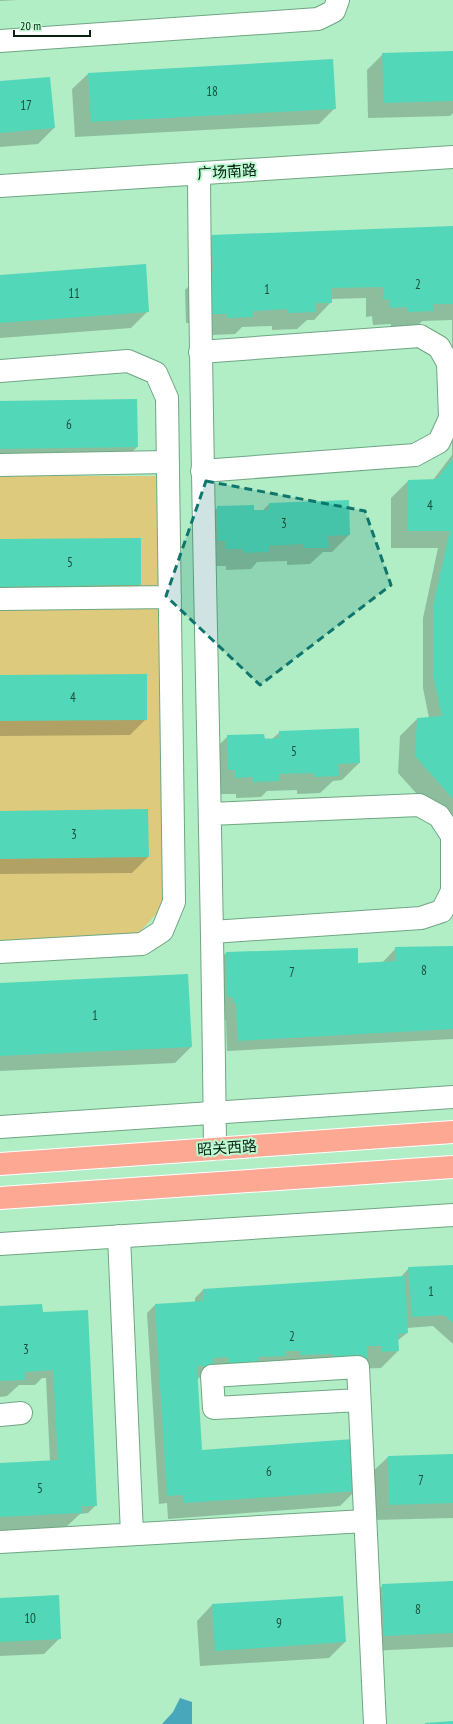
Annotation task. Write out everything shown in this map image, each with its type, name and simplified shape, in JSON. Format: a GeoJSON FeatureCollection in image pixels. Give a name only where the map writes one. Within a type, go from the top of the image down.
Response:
{"type":"FeatureCollection","features":[{"type":"Feature","properties":{"kind":"main road","name":"昭关西路"},"geometry":{"type":"LineString","coordinates":[[0,1164],[453,1132]]}},
{"type":"Feature","properties":{"kind":"main road"},"geometry":{"type":"LineString","coordinates":[[0,1198],[453,1167]]}},
{"type":"Feature","properties":{"kind":"street"},"geometry":{"type":"LineString","coordinates":[[0,41],[318,19],[334,11],[338,0]]}},
{"type":"Feature","properties":{"kind":"street","name":"广场南路"},"geometry":{"type":"LineString","coordinates":[[0,186],[453,157]]}},
{"type":"Feature","properties":{"kind":"street"},"geometry":{"type":"LineString","coordinates":[[199,173],[200,352],[210,814],[215,1149]]}},
{"type":"Feature","properties":{"kind":"street"},"geometry":{"type":"LineString","coordinates":[[200,352],[420,336],[439,347],[448,363],[450,418],[439,442],[415,455],[202,471]]}},
{"type":"Feature","properties":{"kind":"street"},"geometry":{"type":"LineString","coordinates":[[0,371],[128,361],[156,373],[167,398],[174,902],[162,931],[142,944],[0,952]]}},
{"type":"Feature","properties":{"kind":"street"},"geometry":{"type":"LineString","coordinates":[[0,465],[168,462]]}},
{"type":"Feature","properties":{"kind":"street"},"geometry":{"type":"LineString","coordinates":[[0,599],[170,597]]}},
{"type":"Feature","properties":{"kind":"street"},"geometry":{"type":"LineString","coordinates":[[210,814],[419,805],[439,816],[452,836],[452,891],[442,911],[421,918],[212,932]]}},
{"type":"Feature","properties":{"kind":"street"},"geometry":{"type":"LineString","coordinates":[[0,1127],[453,1097]]}},
{"type":"Feature","properties":{"kind":"street"},"geometry":{"type":"LineString","coordinates":[[0,1244],[453,1215]]}},
{"type":"Feature","properties":{"kind":"street"},"geometry":{"type":"LineString","coordinates":[[119,1236],[132,1534]]}},
{"type":"Feature","properties":{"kind":"street"},"geometry":{"type":"LineString","coordinates":[[360,1400],[214,1408],[212,1376],[358,1367],[360,1400],[375,1724]]}},
{"type":"Feature","properties":{"kind":"street"},"geometry":{"type":"LineString","coordinates":[[0,1542],[365,1522]]}},
{"type":"Feature","properties":{"kind":"highlighted area"},"geometry":{"type":"Polygon","coordinates":[[[206,481],[365,511],[391,585],[260,685],[166,596],[206,481]]]}},
{"type":"Feature","properties":{"kind":"shaded area"},"geometry":{"type":"Polygon","coordinates":[[[0,476],[156,476],[164,905],[138,934],[0,942],[0,476]]]}},
{"type":"Feature","properties":{"kind":"water"},"geometry":{"type":"Polygon","coordinates":[[[180,1698],[192,1702],[192,1724],[162,1724],[173,1712],[180,1698]]]}},
{"type":"Feature","properties":{"kind":"building"},"geometry":{"type":"Polygon","coordinates":[[[453,51],[453,101],[384,103],[382,53],[453,51]]]}},
{"type":"Feature","properties":{"kind":"building"},"geometry":{"type":"Polygon","coordinates":[[[333,59],[336,109],[91,122],[88,73],[333,59]]]}},
{"type":"Feature","properties":{"kind":"building"},"geometry":{"type":"Polygon","coordinates":[[[50,77],[55,128],[0,133],[0,81],[50,77]]]}},
{"type":"Feature","properties":{"kind":"building"},"geometry":{"type":"Polygon","coordinates":[[[453,226],[453,304],[433,304],[434,311],[408,312],[408,307],[390,308],[389,299],[383,300],[383,287],[332,288],[332,303],[315,303],[316,312],[288,313],[288,309],[253,311],[253,317],[227,318],[227,314],[209,314],[202,272],[213,271],[212,235],[453,226]]]}},
{"type":"Feature","properties":{"kind":"building"},"geometry":{"type":"Polygon","coordinates":[[[146,264],[149,312],[0,323],[0,275],[146,264]]]}},
{"type":"Feature","properties":{"kind":"building"},"geometry":{"type":"Polygon","coordinates":[[[137,399],[138,447],[0,449],[0,401],[137,399]]]}},
{"type":"Feature","properties":{"kind":"building"},"geometry":{"type":"Polygon","coordinates":[[[453,458],[453,799],[415,756],[417,718],[442,716],[433,676],[433,606],[450,531],[408,531],[408,480],[437,479],[453,458]]]}},
{"type":"Feature","properties":{"kind":"building"},"geometry":{"type":"Polygon","coordinates":[[[349,500],[350,535],[328,536],[329,548],[304,548],[304,544],[269,546],[269,552],[243,553],[243,549],[225,549],[225,541],[218,541],[217,506],[254,505],[254,510],[269,510],[269,503],[349,500]]]}},
{"type":"Feature","properties":{"kind":"building"},"geometry":{"type":"Polygon","coordinates":[[[141,538],[141,585],[0,587],[0,539],[141,538]]]}},
{"type":"Feature","properties":{"kind":"building"},"geometry":{"type":"Polygon","coordinates":[[[147,674],[147,720],[0,721],[0,675],[147,674]]]}},
{"type":"Feature","properties":{"kind":"building"},"geometry":{"type":"Polygon","coordinates":[[[359,728],[360,763],[338,764],[339,776],[314,777],[314,773],[279,774],[279,781],[253,782],[253,777],[235,778],[235,770],[228,770],[227,735],[264,734],[265,739],[279,738],[279,731],[359,728]]]}},
{"type":"Feature","properties":{"kind":"building"},"geometry":{"type":"Polygon","coordinates":[[[148,809],[149,857],[0,859],[0,811],[148,809]]]}},
{"type":"Feature","properties":{"kind":"building"},"geometry":{"type":"Polygon","coordinates":[[[453,946],[453,1029],[238,1041],[236,1003],[233,1003],[233,997],[227,997],[226,952],[358,948],[358,963],[396,961],[395,947],[453,946]]]}},
{"type":"Feature","properties":{"kind":"building"},"geometry":{"type":"Polygon","coordinates":[[[188,974],[192,1047],[0,1056],[0,983],[188,974]]]}},
{"type":"Feature","properties":{"kind":"building"},"geometry":{"type":"Polygon","coordinates":[[[453,1265],[453,1323],[444,1315],[412,1317],[408,1267],[453,1265]]]}},
{"type":"Feature","properties":{"kind":"building"},"geometry":{"type":"Polygon","coordinates":[[[405,1276],[408,1333],[398,1334],[399,1351],[382,1352],[382,1346],[367,1346],[367,1360],[333,1361],[333,1354],[300,1355],[300,1351],[285,1351],[286,1356],[258,1357],[258,1367],[229,1368],[228,1357],[213,1358],[213,1366],[197,1366],[202,1450],[354,1439],[357,1491],[184,1503],[183,1495],[167,1496],[155,1304],[203,1301],[203,1289],[405,1276]]]}},
{"type":"Feature","properties":{"kind":"building"},"geometry":{"type":"Polygon","coordinates":[[[42,1304],[43,1312],[88,1310],[97,1506],[82,1506],[82,1513],[0,1517],[0,1463],[58,1460],[53,1370],[25,1372],[25,1380],[0,1381],[0,1306],[42,1304]]]}},
{"type":"Feature","properties":{"kind":"building"},"geometry":{"type":"Polygon","coordinates":[[[453,1454],[453,1503],[389,1505],[388,1456],[453,1454]]]}},
{"type":"Feature","properties":{"kind":"building"},"geometry":{"type":"Polygon","coordinates":[[[453,1581],[453,1633],[384,1636],[382,1584],[453,1581]]]}},
{"type":"Feature","properties":{"kind":"building"},"geometry":{"type":"Polygon","coordinates":[[[59,1595],[61,1639],[0,1642],[0,1598],[59,1595]]]}},
{"type":"Feature","properties":{"kind":"building"},"geometry":{"type":"Polygon","coordinates":[[[343,1596],[346,1642],[215,1651],[212,1604],[343,1596]]]}},
{"type":"Feature","properties":{"kind":"building"},"geometry":{"type":"Polygon","coordinates":[[[453,1721],[453,1724],[425,1724],[425,1723],[453,1721]]]}}]}
